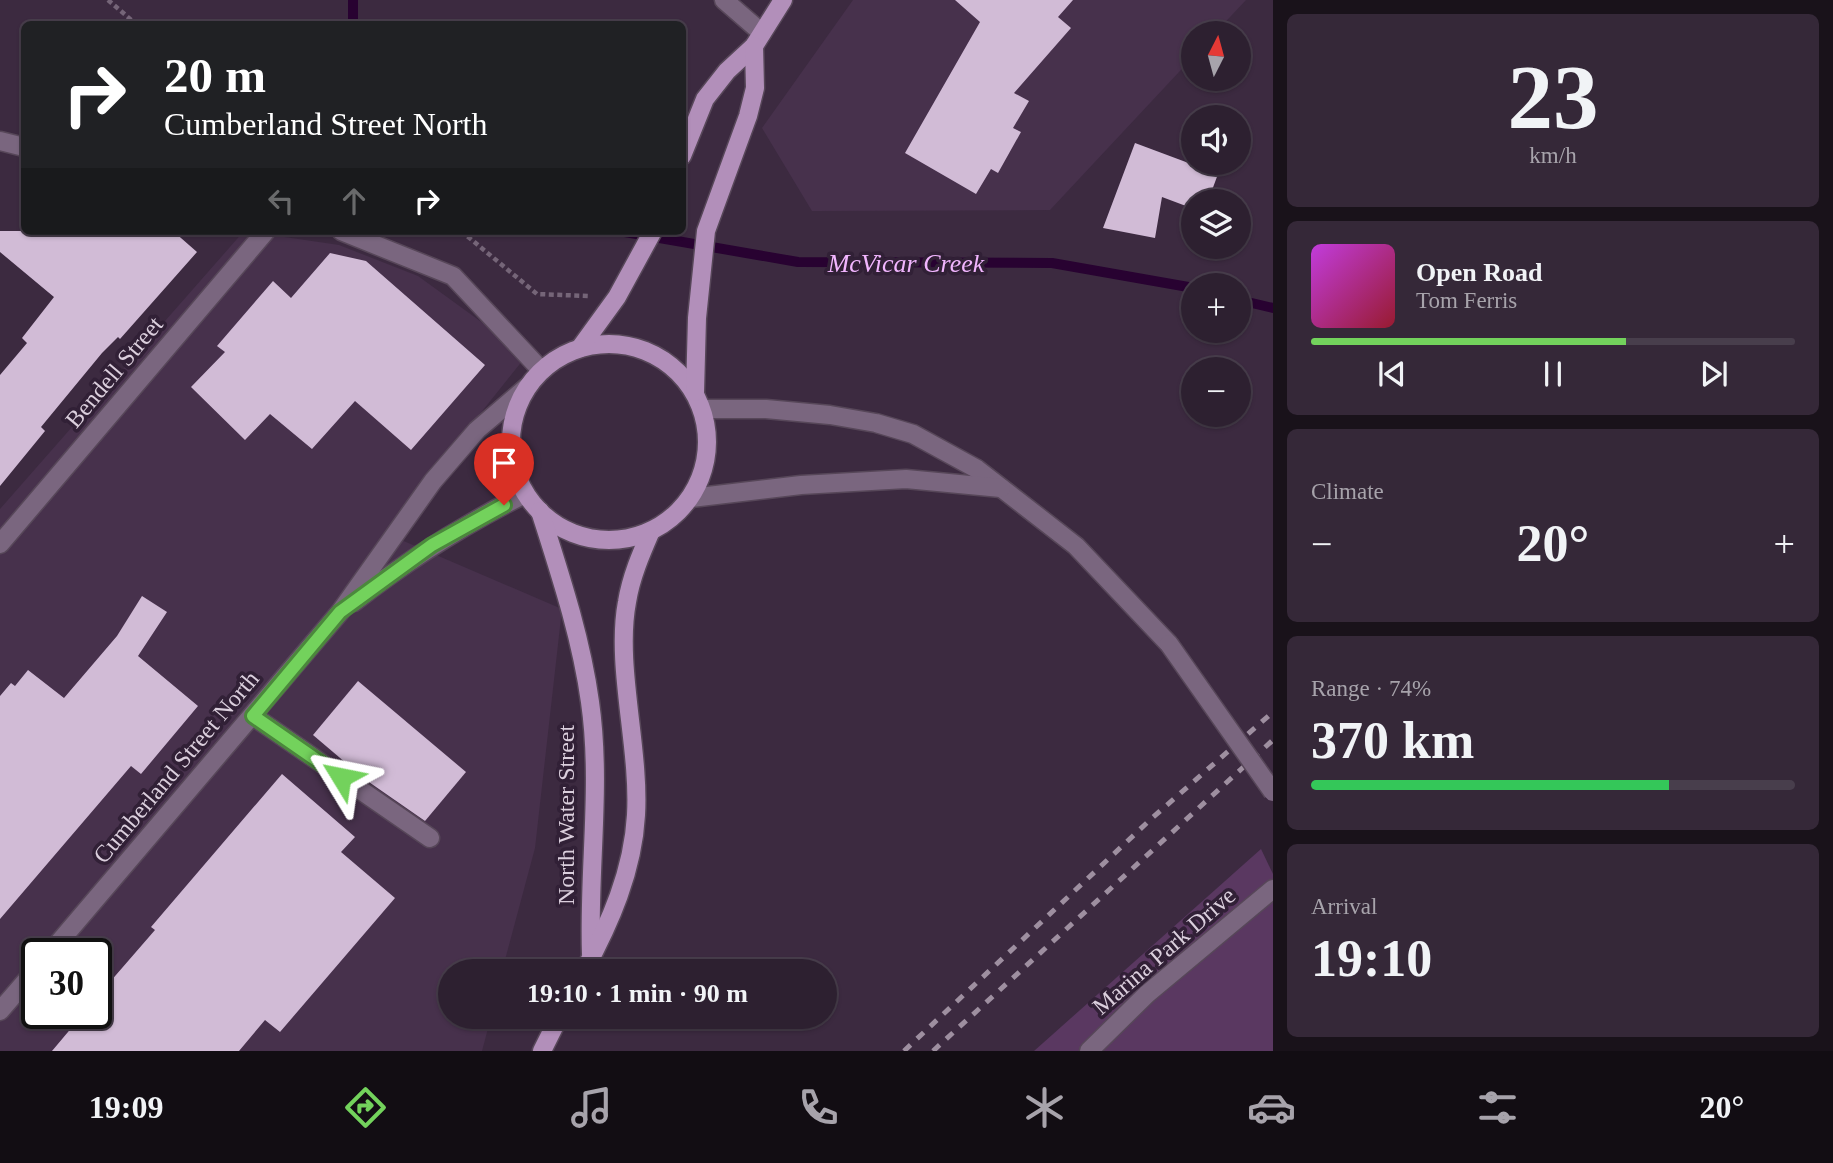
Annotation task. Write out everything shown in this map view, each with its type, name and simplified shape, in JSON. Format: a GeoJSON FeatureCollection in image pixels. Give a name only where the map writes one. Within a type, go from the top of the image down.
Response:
{"type":"FeatureCollection","features":[{"type":"Feature","properties":{"kind":"main road"},"geometry":{"type":"LineString","coordinates":[[686,146],[705,99],[727,71],[758,40],[783,0]]}},
{"type":"Feature","properties":{"kind":"main road"},"geometry":{"type":"LineString","coordinates":[[699,401],[682,375],[665,360],[645,350],[602,343],[580,348],[560,356],[541,370],[527,387],[517,407],[511,429],[511,452],[516,474],[526,494],[540,511],[558,526],[580,536],[616,540],[651,531],[666,522],[691,498],[702,477],[707,454],[708,432],[699,401],[699,286],[706,230],[748,116],[755,88],[758,40]]}},
{"type":"Feature","properties":{"kind":"main road"},"geometry":{"type":"LineString","coordinates":[[580,348],[617,298],[651,235]]}},
{"type":"Feature","properties":{"kind":"main road","name":"North Water Street"},"geometry":{"type":"LineString","coordinates":[[540,511],[574,624],[590,703],[594,772],[588,959]]}},
{"type":"Feature","properties":{"kind":"main road","name":"North Water Street"},"geometry":{"type":"LineString","coordinates":[[590,959],[616,905],[628,866],[636,816],[625,617],[633,577],[651,531]]}},
{"type":"Feature","properties":{"kind":"main road"},"geometry":{"type":"LineString","coordinates":[[542,1051],[553,1029]]}},
{"type":"Feature","properties":{"kind":"street"},"geometry":{"type":"LineString","coordinates":[[724,0],[758,40]]}},
{"type":"Feature","properties":{"kind":"street"},"geometry":{"type":"LineString","coordinates":[[0,141],[21,146]]}},
{"type":"Feature","properties":{"kind":"street","name":"Bendell Street"},"geometry":{"type":"LineString","coordinates":[[0,544],[263,235]]}},
{"type":"Feature","properties":{"kind":"street"},"geometry":{"type":"LineString","coordinates":[[351,235],[453,276],[541,370]]}},
{"type":"Feature","properties":{"kind":"street","name":"Cumberland Street North"},"geometry":{"type":"LineString","coordinates":[[63,938],[340,612],[433,481],[477,430],[527,387]]}},
{"type":"Feature","properties":{"kind":"street"},"geometry":{"type":"LineString","coordinates":[[699,401],[876,423],[913,434],[953,455],[1076,546],[1169,644],[1273,792]]}},
{"type":"Feature","properties":{"kind":"street"},"geometry":{"type":"LineString","coordinates":[[691,498],[801,485],[894,479],[950,481],[1001,488]]}},
{"type":"Feature","properties":{"kind":"street","name":"Cumberland Street North"},"geometry":{"type":"LineString","coordinates":[[340,612],[441,539],[526,494]]}},
{"type":"Feature","properties":{"kind":"street"},"geometry":{"type":"LineString","coordinates":[[253,716],[430,838]]}},
{"type":"Feature","properties":{"kind":"street","name":"Marina Park Drive"},"geometry":{"type":"LineString","coordinates":[[1089,1051],[1147,994],[1273,889]]}},
{"type":"Feature","properties":{"kind":"street"},"geometry":{"type":"LineString","coordinates":[[0,1011],[21,987]]}},
{"type":"Feature","properties":{"kind":"path"},"geometry":{"type":"LineString","coordinates":[[108,0],[132,21]]}},
{"type":"Feature","properties":{"kind":"path"},"geometry":{"type":"LineString","coordinates":[[466,235],[537,294],[617,298]]}},
{"type":"Feature","properties":{"kind":"shaded area"},"geometry":{"type":"Polygon","coordinates":[[[853,0],[1246,0],[1226,21],[1181,21],[1181,70],[1050,210],[812,211],[762,128],[853,0]]]}},
{"type":"Feature","properties":{"kind":"shaded area"},"geometry":{"type":"Polygon","coordinates":[[[240,235],[271,235],[339,245],[418,276],[527,355],[385,533],[562,609],[535,848],[505,959],[438,959],[438,1029],[488,1029],[482,1051],[0,1051],[0,509],[240,235]]]}},
{"type":"Feature","properties":{"kind":"shaded area"},"geometry":{"type":"Polygon","coordinates":[[[1261,849],[1273,874],[1273,1051],[1034,1051],[1261,849]]]}},
{"type":"Feature","properties":{"kind":"building"},"geometry":{"type":"Polygon","coordinates":[[[955,0],[1073,0],[1058,17],[1071,28],[1014,93],[1029,101],[1013,128],[1021,132],[998,173],[991,169],[976,194],[905,153],[980,22],[955,0]]]}},
{"type":"Feature","properties":{"kind":"building"},"geometry":{"type":"Polygon","coordinates":[[[1135,143],[1181,160],[1181,175],[1218,175],[1212,189],[1181,189],[1181,204],[1162,197],[1155,238],[1103,228],[1135,143]]]}},
{"type":"Feature","properties":{"kind":"building"},"geometry":{"type":"Polygon","coordinates":[[[0,231],[21,231],[21,235],[178,235],[197,252],[120,339],[118,337],[102,353],[41,427],[45,431],[0,486],[0,375],[27,343],[22,338],[54,297],[0,252],[0,231]]]}},
{"type":"Feature","properties":{"kind":"building"},"geometry":{"type":"Polygon","coordinates":[[[330,253],[366,261],[485,365],[411,450],[355,401],[312,449],[270,414],[245,440],[191,387],[225,352],[217,346],[273,281],[291,298],[330,253]]]}},
{"type":"Feature","properties":{"kind":"building"},"geometry":{"type":"Polygon","coordinates":[[[142,596],[167,612],[138,656],[198,706],[141,774],[131,766],[0,919],[0,696],[11,683],[15,686],[28,670],[64,698],[117,636],[142,596]]]}},
{"type":"Feature","properties":{"kind":"building"},"geometry":{"type":"Polygon","coordinates":[[[358,681],[466,772],[425,821],[366,780],[313,735],[358,681]]]}},
{"type":"Feature","properties":{"kind":"building"},"geometry":{"type":"Polygon","coordinates":[[[282,774],[355,837],[341,852],[395,898],[280,1032],[265,1020],[239,1051],[52,1051],[71,1029],[112,1029],[112,980],[155,930],[151,927],[282,774]]]}},
{"type":"Feature","properties":{"kind":"waterway","name":"McVicar Creek"},"geometry":{"type":"LineString","coordinates":[[353,0],[353,21]]}},
{"type":"Feature","properties":{"kind":"waterway","name":"McVicar Creek"},"geometry":{"type":"LineString","coordinates":[[642,235],[798,262],[1052,263],[1181,286]]}},
{"type":"Feature","properties":{"kind":"waterway","name":"McVicar Creek"},"geometry":{"type":"LineString","coordinates":[[1251,303],[1273,308]]}},
{"type":"Feature","properties":{"kind":"railway"},"geometry":{"type":"LineString","coordinates":[[904,1051],[1151,819],[1273,712]]}},
{"type":"Feature","properties":{"kind":"railway"},"geometry":{"type":"LineString","coordinates":[[933,1051],[1273,740]]}},
{"type":"Feature","properties":{"kind":"route"},"geometry":{"type":"LineString","coordinates":[[341,777],[253,716],[340,612],[405,562],[460,527],[504,505]]}}]}
